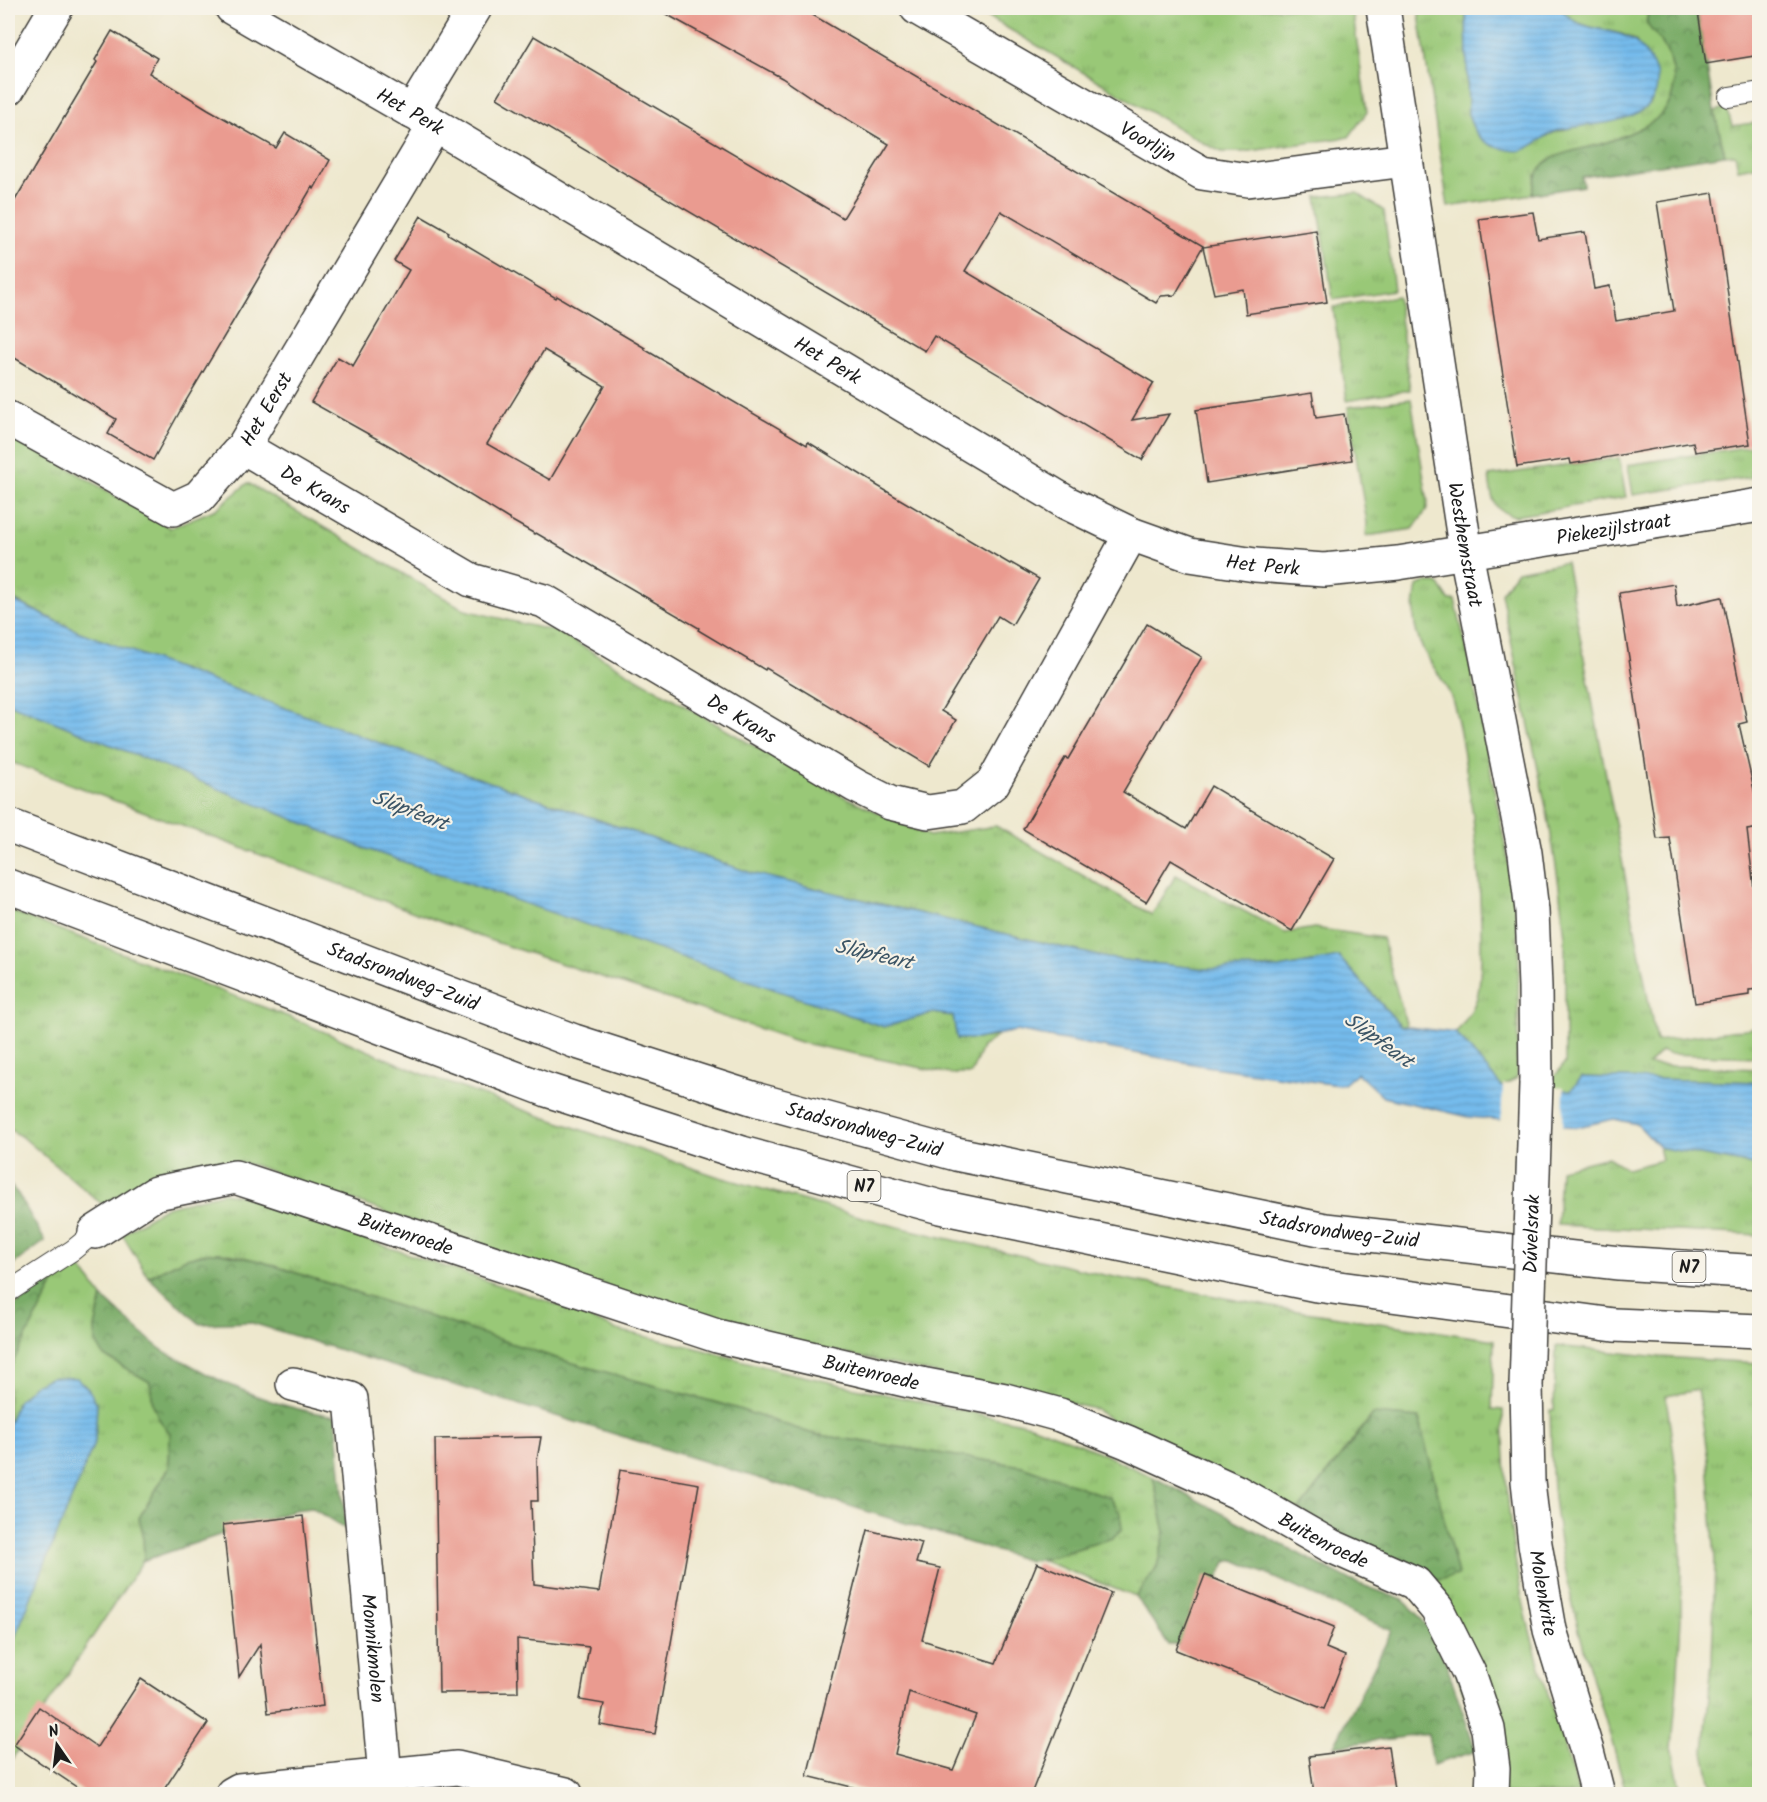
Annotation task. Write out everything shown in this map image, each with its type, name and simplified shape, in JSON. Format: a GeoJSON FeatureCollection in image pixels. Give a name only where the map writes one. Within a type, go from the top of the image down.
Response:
{"type":"FeatureCollection","features":[{"type":"Feature","properties":{"kind":"main road"},"geometry":{"type":"LineString","coordinates":[[8,88],[56,8]]}},
{"type":"Feature","properties":{"kind":"main road","name":"Het Perk"},"geometry":{"type":"LineString","coordinates":[[232,8],[424,119],[1067,503],[1131,534],[1190,555],[1255,565],[1324,570],[1398,563],[1466,553]]}},
{"type":"Feature","properties":{"kind":"main road","name":"Het Eerst"},"geometry":{"type":"LineString","coordinates":[[8,418],[173,509],[199,497],[243,447],[424,119],[475,8]]}},
{"type":"Feature","properties":{"kind":"main road","name":"Voorlijn"},"geometry":{"type":"LineString","coordinates":[[917,8],[1202,173],[1248,180],[1406,160]]}},
{"type":"Feature","properties":{"kind":"main road","name":"Westhemstraat"},"geometry":{"type":"LineString","coordinates":[[1383,8],[1466,553],[1525,853],[1532,911],[1536,1083]]}},
{"type":"Feature","properties":{"kind":"main road","name":"De Krans"},"geometry":{"type":"LineString","coordinates":[[243,447],[471,580],[544,601],[856,786],[890,803],[928,812],[963,807],[993,783],[1131,534]]}},
{"type":"Feature","properties":{"kind":"main road","name":"Piekezijlstraat"},"geometry":{"type":"LineString","coordinates":[[1466,553],[1760,506]]}},
{"type":"Feature","properties":{"kind":"main road","name":"Stadsrondweg-Zuid"},"geometry":{"type":"LineString","coordinates":[[8,825],[574,1041],[758,1100],[956,1154],[1325,1230],[1619,1263],[1760,1272]]}},
{"type":"Feature","properties":{"kind":"main road","name":"N7"},"geometry":{"type":"LineString","coordinates":[[8,886],[546,1090],[742,1153],[940,1207],[1317,1285],[1614,1325],[1760,1331]]}},
{"type":"Feature","properties":{"kind":"main road","name":"Dúvelsrak"},"geometry":{"type":"LineString","coordinates":[[1526,1386],[1536,1083]]}},
{"type":"Feature","properties":{"kind":"main road","name":"Buitenroede"},"geometry":{"type":"LineString","coordinates":[[95,1232],[156,1193],[235,1177],[717,1336],[926,1385],[1005,1400],[1060,1415],[1127,1442],[1237,1492],[1331,1546],[1414,1583],[1437,1609],[1469,1673],[1488,1729],[1493,1768],[1492,1794]]}},
{"type":"Feature","properties":{"kind":"main road","name":"Monnikmolen"},"geometry":{"type":"LineString","coordinates":[[293,1384],[351,1399],[385,1776]]}},
{"type":"Feature","properties":{"kind":"main road","name":"Molenkrite"},"geometry":{"type":"LineString","coordinates":[[1526,1386],[1528,1481],[1535,1544],[1550,1630],[1598,1794]]}},
{"type":"Feature","properties":{"kind":"main road"},"geometry":{"type":"LineString","coordinates":[[232,1794],[238,1790],[457,1768],[566,1794]]}},
{"type":"Feature","properties":{"kind":"lane"},"geometry":{"type":"LineString","coordinates":[[1729,97],[1760,93]]}},
{"type":"Feature","properties":{"kind":"lane"},"geometry":{"type":"LineString","coordinates":[[8,1292],[73,1250],[95,1232]]}},
{"type":"Feature","properties":{"kind":"green space"},"geometry":{"type":"Polygon","coordinates":[[[973,8],[1352,8],[1367,112],[1349,137],[1243,152],[1222,152],[973,8]]]}},
{"type":"Feature","properties":{"kind":"green space"},"geometry":{"type":"Polygon","coordinates":[[[1418,8],[1466,8],[1468,114],[1531,146],[1543,138],[1568,128],[1629,116],[1651,103],[1654,67],[1635,40],[1622,34],[1574,21],[1560,8],[1651,8],[1647,16],[1647,23],[1667,52],[1673,70],[1671,98],[1661,115],[1642,127],[1610,141],[1553,158],[1540,168],[1532,194],[1448,207],[1418,8]]]}},
{"type":"Feature","properties":{"kind":"green space"},"geometry":{"type":"Polygon","coordinates":[[[1651,8],[1691,8],[1699,17],[1714,110],[1725,155],[1582,177],[1583,186],[1532,194],[1540,168],[1553,158],[1610,141],[1634,131],[1656,119],[1667,107],[1673,89],[1673,70],[1667,52],[1647,23],[1647,16],[1651,8]]]}},
{"type":"Feature","properties":{"kind":"green space"},"geometry":{"type":"Polygon","coordinates":[[[1727,108],[1732,126],[1759,122],[1759,165],[1738,169],[1735,154],[1725,155],[1714,111],[1727,108]]]}},
{"type":"Feature","properties":{"kind":"green space"},"geometry":{"type":"Polygon","coordinates":[[[1357,193],[1384,211],[1394,290],[1333,300],[1317,197],[1357,193]]]}},
{"type":"Feature","properties":{"kind":"green space"},"geometry":{"type":"Polygon","coordinates":[[[1397,296],[1410,390],[1347,401],[1333,307],[1397,296]]]}},
{"type":"Feature","properties":{"kind":"green space"},"geometry":{"type":"Polygon","coordinates":[[[1411,399],[1428,503],[1426,511],[1413,529],[1366,536],[1367,523],[1348,407],[1411,399]]]}},
{"type":"Feature","properties":{"kind":"green space"},"geometry":{"type":"Polygon","coordinates":[[[8,432],[170,528],[216,509],[248,483],[465,610],[558,632],[830,790],[929,836],[996,826],[1152,915],[1176,875],[1285,933],[1314,928],[1382,938],[1407,1027],[1401,1026],[1339,957],[1280,968],[1204,969],[1107,958],[751,873],[401,751],[77,631],[8,597],[8,432]]]}},
{"type":"Feature","properties":{"kind":"green space"},"geometry":{"type":"Polygon","coordinates":[[[1759,445],[1759,476],[1633,495],[1628,465],[1759,445]]]}},
{"type":"Feature","properties":{"kind":"green space"},"geometry":{"type":"Polygon","coordinates":[[[1619,458],[1626,497],[1516,516],[1502,511],[1494,503],[1492,497],[1489,476],[1619,458]]]}},
{"type":"Feature","properties":{"kind":"green space"},"geometry":{"type":"Polygon","coordinates":[[[1566,562],[1656,1041],[1759,1027],[1759,1057],[1668,1054],[1661,1051],[1648,1065],[1759,1069],[1759,1082],[1582,1077],[1571,1090],[1553,1089],[1554,1077],[1565,1063],[1565,937],[1548,817],[1501,593],[1517,571],[1566,562]]]}},
{"type":"Feature","properties":{"kind":"green space"},"geometry":{"type":"Polygon","coordinates":[[[1424,583],[1438,583],[1449,600],[1455,600],[1469,659],[1512,881],[1519,946],[1517,1078],[1501,1087],[1456,1033],[1477,999],[1479,985],[1481,925],[1478,868],[1470,794],[1455,708],[1448,690],[1420,644],[1415,626],[1414,608],[1417,586],[1424,583]]]}},
{"type":"Feature","properties":{"kind":"green space"},"geometry":{"type":"Polygon","coordinates":[[[8,703],[364,848],[884,1027],[933,1013],[953,1016],[957,1039],[998,1036],[982,1047],[971,1074],[951,1074],[803,1043],[489,940],[8,761],[8,703]]]}},
{"type":"Feature","properties":{"kind":"green space"},"geometry":{"type":"Polygon","coordinates":[[[8,910],[292,1018],[420,1073],[716,1176],[894,1226],[1104,1275],[1278,1308],[1494,1340],[1492,1409],[1503,1410],[1509,1515],[1516,1567],[1539,1663],[1579,1794],[1502,1794],[1422,1584],[1457,1575],[1373,1414],[1299,1510],[1139,1438],[1095,1409],[680,1317],[253,1165],[222,1161],[188,1167],[149,1179],[103,1205],[25,1139],[8,1128],[8,910]]]}},
{"type":"Feature","properties":{"kind":"green space"},"geometry":{"type":"Polygon","coordinates":[[[1659,1147],[1759,1166],[1759,1235],[1557,1225],[1560,1169],[1608,1157],[1627,1169],[1662,1160],[1659,1147]]]}},
{"type":"Feature","properties":{"kind":"green space"},"geometry":{"type":"Polygon","coordinates":[[[8,1183],[18,1194],[45,1241],[8,1268],[8,1183]]]}},
{"type":"Feature","properties":{"kind":"green space"},"geometry":{"type":"Polygon","coordinates":[[[223,1193],[264,1199],[314,1222],[558,1305],[617,1330],[851,1387],[1031,1425],[1090,1448],[1153,1477],[1165,1532],[1157,1567],[1136,1597],[1041,1560],[1112,1538],[1022,1466],[813,1434],[732,1407],[562,1360],[239,1256],[218,1253],[200,1254],[148,1277],[122,1234],[166,1207],[223,1193]]]}},
{"type":"Feature","properties":{"kind":"green space"},"geometry":{"type":"Polygon","coordinates":[[[220,1253],[260,1261],[562,1360],[732,1407],[813,1434],[1022,1466],[1109,1497],[1120,1513],[1122,1529],[1112,1538],[1041,1560],[1029,1561],[249,1322],[200,1324],[148,1277],[186,1258],[220,1253]]]}},
{"type":"Feature","properties":{"kind":"green space"},"geometry":{"type":"Polygon","coordinates":[[[77,1262],[102,1297],[95,1328],[96,1342],[104,1356],[150,1382],[153,1404],[159,1419],[170,1433],[169,1468],[139,1518],[143,1533],[144,1559],[8,1765],[8,1650],[95,1441],[34,1385],[17,1402],[8,1425],[8,1372],[57,1277],[77,1262]]]}},
{"type":"Feature","properties":{"kind":"green space"},"geometry":{"type":"Polygon","coordinates":[[[57,1277],[8,1372],[8,1310],[57,1277]]]}},
{"type":"Feature","properties":{"kind":"green space"},"geometry":{"type":"Polygon","coordinates":[[[102,1297],[160,1348],[203,1372],[277,1403],[336,1416],[346,1529],[312,1508],[294,1510],[142,1561],[144,1558],[143,1533],[139,1518],[169,1468],[170,1433],[159,1419],[153,1404],[150,1382],[104,1356],[96,1342],[95,1328],[102,1297]]]}},
{"type":"Feature","properties":{"kind":"green space"},"geometry":{"type":"Polygon","coordinates":[[[1556,1346],[1660,1357],[1759,1363],[1759,1794],[1713,1794],[1704,1752],[1712,1661],[1715,1561],[1708,1460],[1698,1390],[1666,1396],[1677,1477],[1681,1555],[1681,1619],[1672,1747],[1681,1794],[1626,1794],[1581,1637],[1559,1536],[1553,1488],[1550,1410],[1554,1410],[1556,1346]]]}},
{"type":"Feature","properties":{"kind":"green space"},"geometry":{"type":"Polygon","coordinates":[[[1374,1414],[1419,1418],[1458,1575],[1422,1584],[1299,1510],[1374,1414]]]}},
{"type":"Feature","properties":{"kind":"green space"},"geometry":{"type":"Polygon","coordinates":[[[1153,1477],[1349,1580],[1403,1600],[1418,1614],[1432,1634],[1446,1662],[1476,1751],[1433,1765],[1428,1734],[1334,1746],[1392,1631],[1235,1560],[1226,1562],[1194,1633],[1183,1645],[1169,1645],[1136,1597],[1157,1567],[1165,1532],[1153,1477]]]}},
{"type":"Feature","properties":{"kind":"water"},"geometry":{"type":"Polygon","coordinates":[[[1466,8],[1560,8],[1577,22],[1630,38],[1642,49],[1654,67],[1657,78],[1655,94],[1648,106],[1636,114],[1605,123],[1559,130],[1523,150],[1491,145],[1485,142],[1473,128],[1468,114],[1466,8]]]}},
{"type":"Feature","properties":{"kind":"water","name":"Slûpfeart"},"geometry":{"type":"Polygon","coordinates":[[[8,598],[77,631],[401,751],[751,873],[1107,958],[1204,969],[1280,968],[1339,957],[1401,1026],[1456,1033],[1502,1087],[1571,1090],[1582,1077],[1759,1082],[1759,1166],[1659,1147],[1637,1124],[1614,1119],[1577,1127],[1469,1117],[1383,1097],[1357,1073],[1344,1084],[1338,1085],[1199,1065],[1016,1031],[976,1039],[957,1039],[953,1016],[933,1013],[884,1027],[364,848],[8,703],[8,598]]]}},
{"type":"Feature","properties":{"kind":"water"},"geometry":{"type":"Polygon","coordinates":[[[52,1377],[77,1378],[89,1390],[97,1404],[95,1441],[8,1650],[8,1425],[17,1402],[34,1385],[52,1377]]]}},
{"type":"Feature","properties":{"kind":"pier"},"geometry":{"type":"Polygon","coordinates":[[[1503,1084],[1564,1087],[1563,1128],[1501,1123],[1503,1084]]]}},
{"type":"Feature","properties":{"kind":"building"},"geometry":{"type":"Polygon","coordinates":[[[655,8],[801,8],[1203,246],[1175,295],[1161,296],[1156,303],[1001,211],[965,271],[1154,383],[1132,420],[1169,414],[1142,460],[934,336],[925,351],[497,98],[534,36],[843,218],[889,144],[782,78],[655,8]]]}},
{"type":"Feature","properties":{"kind":"building"},"geometry":{"type":"Polygon","coordinates":[[[1724,8],[1760,8],[1760,55],[1706,64],[1698,12],[1724,8]]]}},
{"type":"Feature","properties":{"kind":"building"},"geometry":{"type":"Polygon","coordinates":[[[112,31],[157,58],[149,73],[208,109],[276,148],[285,133],[330,160],[153,460],[108,434],[116,419],[8,354],[8,212],[97,62],[95,60],[112,31]]]}},
{"type":"Feature","properties":{"kind":"building"},"geometry":{"type":"Polygon","coordinates":[[[1713,193],[1750,444],[1695,452],[1693,442],[1571,464],[1570,459],[1517,467],[1479,219],[1533,212],[1538,239],[1585,232],[1594,289],[1610,286],[1616,321],[1674,311],[1657,202],[1713,193]]]}},
{"type":"Feature","properties":{"kind":"building"},"geometry":{"type":"Polygon","coordinates":[[[421,216],[556,298],[557,296],[807,445],[808,442],[876,485],[1039,579],[1012,625],[998,616],[941,711],[956,720],[929,766],[698,630],[699,628],[311,402],[338,357],[353,366],[409,270],[394,261],[421,216]],[[544,350],[487,444],[550,480],[605,386],[544,350]]]}},
{"type":"Feature","properties":{"kind":"building"},"geometry":{"type":"Polygon","coordinates":[[[1316,230],[1327,302],[1246,314],[1243,289],[1214,294],[1203,247],[1316,230]]]}},
{"type":"Feature","properties":{"kind":"building"},"geometry":{"type":"Polygon","coordinates":[[[1312,393],[1316,418],[1344,414],[1352,460],[1207,483],[1196,410],[1312,393]]]}},
{"type":"Feature","properties":{"kind":"building"},"geometry":{"type":"Polygon","coordinates":[[[1674,584],[1677,607],[1722,597],[1747,722],[1739,724],[1760,816],[1760,828],[1747,830],[1754,889],[1760,888],[1760,989],[1749,990],[1749,995],[1695,1003],[1670,838],[1657,839],[1619,593],[1674,584]]]}},
{"type":"Feature","properties":{"kind":"building"},"geometry":{"type":"Polygon","coordinates":[[[1147,624],[1202,657],[1123,792],[1186,829],[1211,786],[1334,859],[1292,931],[1171,860],[1146,902],[1023,829],[1065,758],[1068,759],[1147,624]]]}},
{"type":"Feature","properties":{"kind":"building"},"geometry":{"type":"Polygon","coordinates":[[[541,1437],[537,1460],[538,1501],[531,1501],[534,1584],[599,1592],[620,1470],[699,1484],[655,1734],[600,1725],[604,1704],[580,1700],[589,1647],[517,1639],[518,1692],[439,1693],[435,1439],[541,1437]]]}},
{"type":"Feature","properties":{"kind":"building"},"geometry":{"type":"Polygon","coordinates":[[[303,1516],[323,1706],[268,1713],[260,1644],[239,1677],[223,1525],[303,1516]]]}},
{"type":"Feature","properties":{"kind":"building"},"geometry":{"type":"Polygon","coordinates":[[[868,1530],[922,1543],[916,1563],[940,1568],[922,1640],[996,1663],[1037,1563],[1111,1593],[1031,1794],[880,1794],[807,1776],[868,1530]],[[909,1692],[895,1754],[953,1770],[976,1715],[909,1692]]]}},
{"type":"Feature","properties":{"kind":"building"},"geometry":{"type":"Polygon","coordinates":[[[1205,1575],[1334,1627],[1326,1648],[1345,1656],[1324,1709],[1176,1650],[1205,1575]]]}},
{"type":"Feature","properties":{"kind":"building"},"geometry":{"type":"Polygon","coordinates":[[[141,1679],[208,1723],[161,1794],[87,1794],[14,1745],[39,1707],[97,1747],[141,1679]]]}},
{"type":"Feature","properties":{"kind":"building"},"geometry":{"type":"Polygon","coordinates":[[[1388,1746],[1394,1790],[1358,1794],[1314,1794],[1309,1756],[1388,1746]]]}}]}
